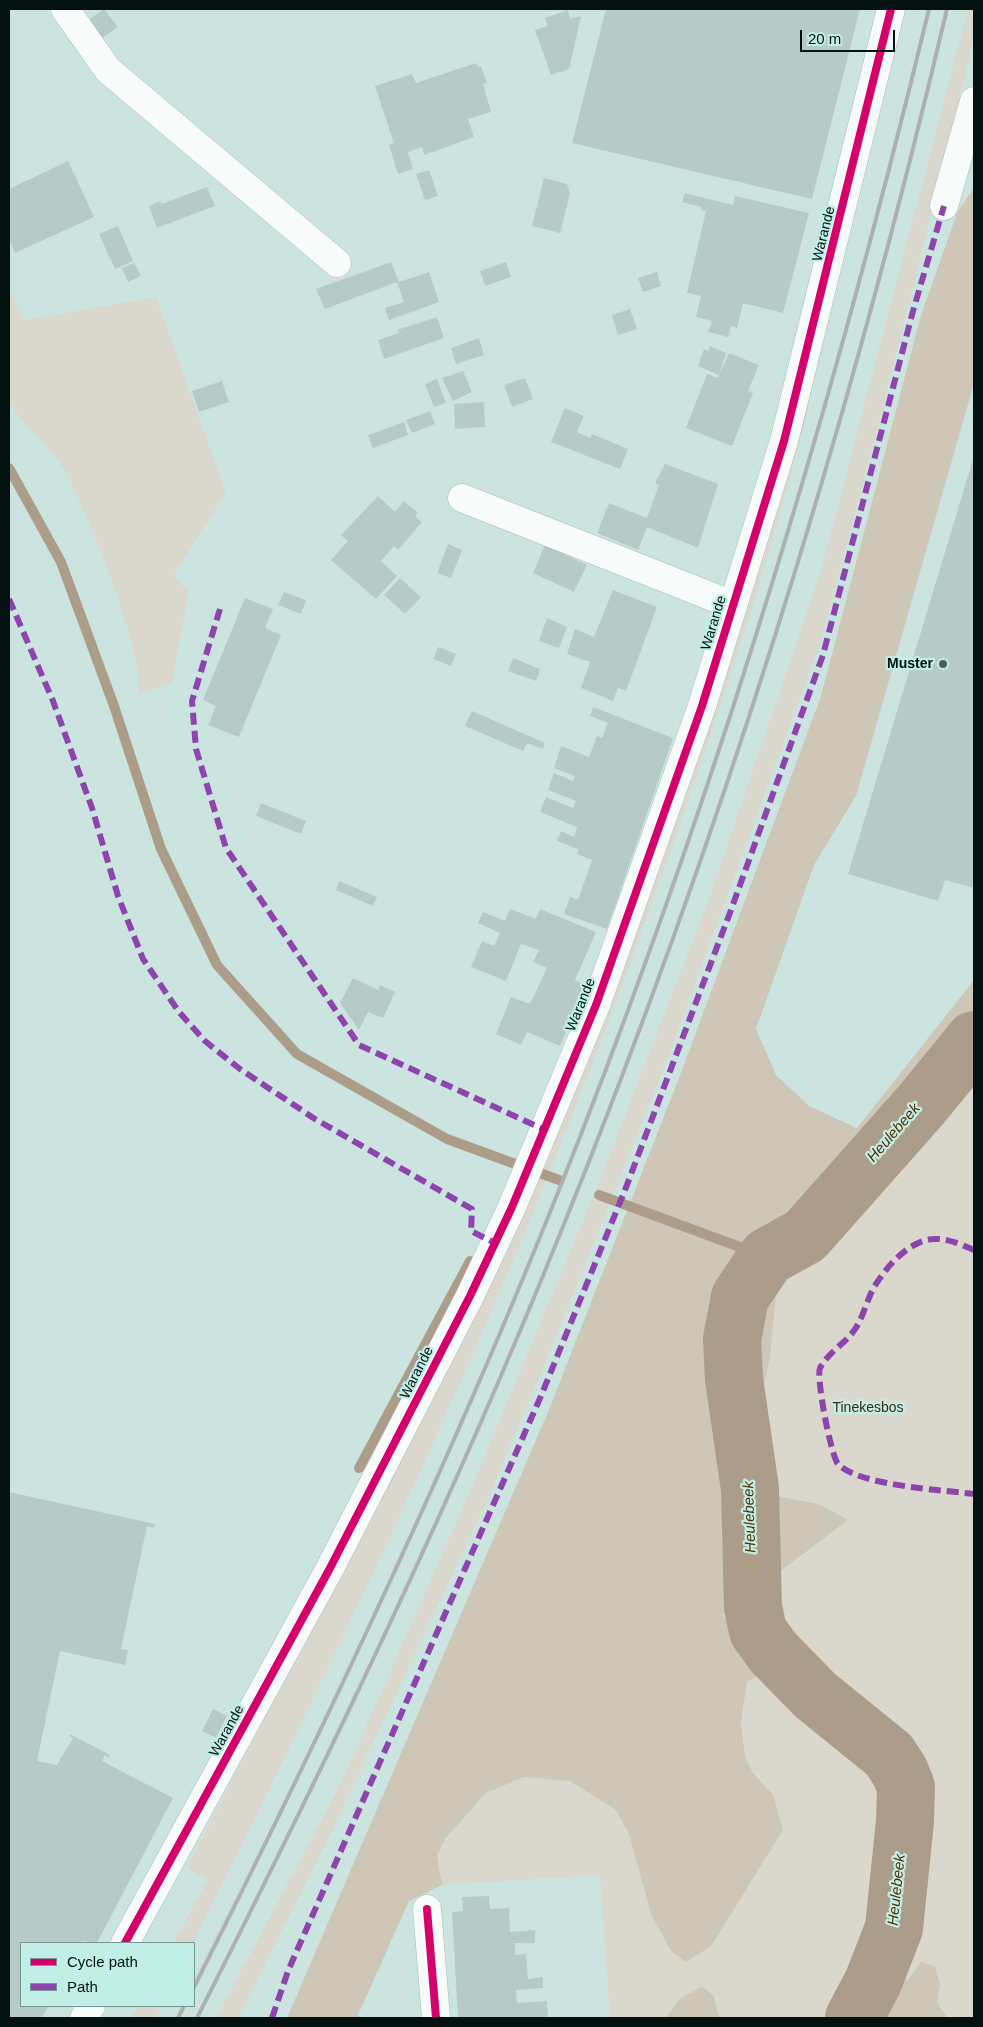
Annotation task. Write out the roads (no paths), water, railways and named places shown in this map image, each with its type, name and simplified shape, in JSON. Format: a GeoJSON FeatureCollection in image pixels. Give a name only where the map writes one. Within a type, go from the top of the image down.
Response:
{"type":"FeatureCollection","features":[{"type":"Feature","properties":{"kind":"street"},"geometry":{"type":"LineString","coordinates":[[65,9],[108,70],[337,263]]}},
{"type":"Feature","properties":{"kind":"street","name":"Warande"},"geometry":{"type":"LineString","coordinates":[[126,1942],[329,1570],[470,1296],[512,1206],[596,1005],[702,706],[789,422],[891,9]]}},
{"type":"Feature","properties":{"kind":"street"},"geometry":{"type":"LineString","coordinates":[[944,206],[974,101]]}},
{"type":"Feature","properties":{"kind":"street"},"geometry":{"type":"LineString","coordinates":[[462,498],[733,605]]}},
{"type":"Feature","properties":{"kind":"street"},"geometry":{"type":"LineString","coordinates":[[427,1908],[436,2018]]}},
{"type":"Feature","properties":{"kind":"street"},"geometry":{"type":"LineString","coordinates":[[84,2018],[90,2007]]}},
{"type":"Feature","properties":{"kind":"waterway"},"geometry":{"type":"LineString","coordinates":[[9,468],[61,562],[114,706],[161,849],[217,965],[297,1054],[447,1139],[559,1180]]}},
{"type":"Feature","properties":{"kind":"waterway","name":"Heulebeek"},"geometry":{"type":"LineString","coordinates":[[854,2018],[873,1982],[894,1928],[905,1821],[906,1787],[900,1772],[889,1755],[815,1695],[773,1652],[758,1631],[753,1607],[750,1489],[734,1379],[732,1339],[740,1297],[767,1257],[805,1236],[922,1104],[974,1040]]}},
{"type":"Feature","properties":{"kind":"waterway"},"geometry":{"type":"LineString","coordinates":[[599,1195],[767,1257]]}},
{"type":"Feature","properties":{"kind":"waterway"},"geometry":{"type":"LineString","coordinates":[[359,1468],[470,1261]]}},
{"type":"Feature","properties":{"kind":"railway"},"geometry":{"type":"LineString","coordinates":[[195,1985],[336,1697],[426,1502],[512,1304],[610,1059],[664,912],[763,614],[851,313],[929,9]]}},
{"type":"Feature","properties":{"kind":"railway"},"geometry":{"type":"LineString","coordinates":[[197,2018],[341,1728],[476,1433],[560,1234],[675,934],[777,629],[824,475],[868,321],[947,9]]}},
{"type":"Feature","properties":{"kind":"railway"},"geometry":{"type":"LineString","coordinates":[[178,2018],[184,2007]]}},
{"type":"Feature","properties":{"kind":"place","name":"Muster"},"geometry":{"type":"Point","coordinates":[943,664]}},
{"type":"Feature","properties":{"kind":"park label","name":"Tinekesbos"},"geometry":{"type":"Point","coordinates":[868,1408]}}]}
